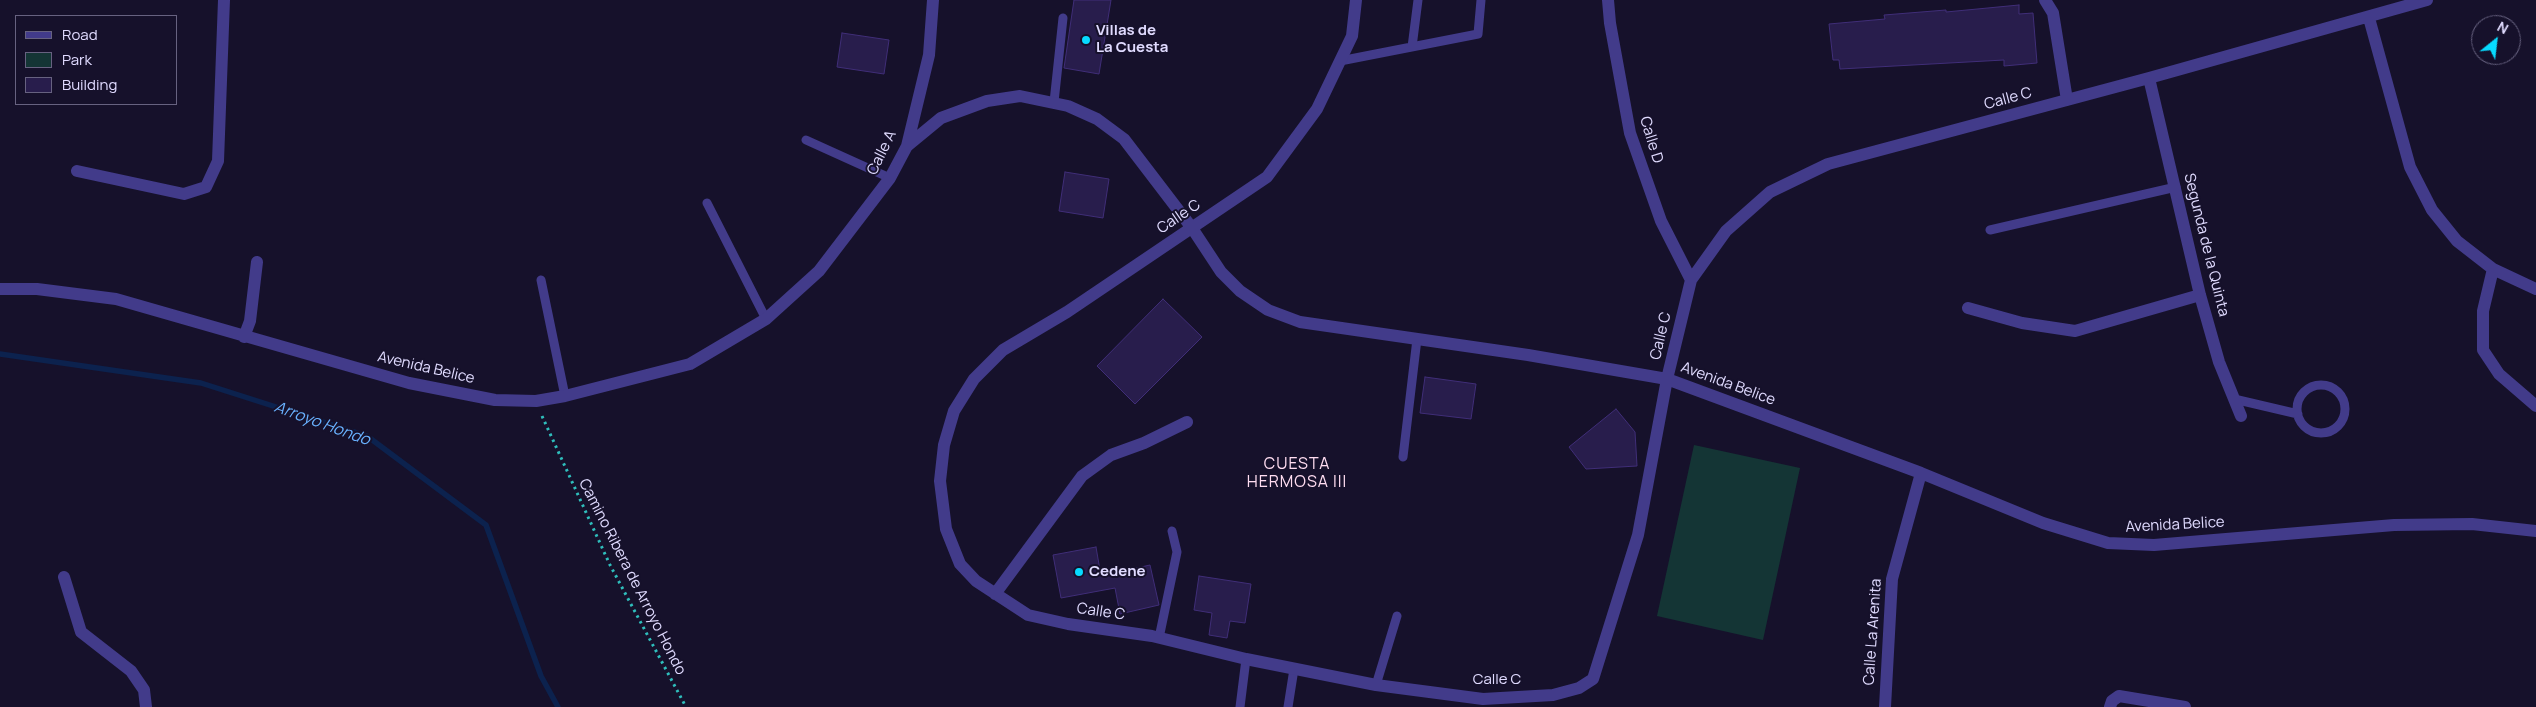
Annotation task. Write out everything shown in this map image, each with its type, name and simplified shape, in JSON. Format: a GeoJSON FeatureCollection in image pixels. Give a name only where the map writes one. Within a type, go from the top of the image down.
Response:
{"type":"FeatureCollection","features":[{"type":"Feature","properties":{"kind":"street"},"geometry":{"type":"LineString","coordinates":[[77,171],[184,194],[206,187],[218,161],[224,0]]}},
{"type":"Feature","properties":{"kind":"street","name":"Calle A"},"geometry":{"type":"LineString","coordinates":[[819,271],[890,178],[907,146],[929,54],[933,0]]}},
{"type":"Feature","properties":{"kind":"street","name":"Calle C"},"geometry":{"type":"LineString","coordinates":[[1356,0],[1352,36],[1317,109],[1266,177],[1067,312],[1003,350],[974,379],[954,411],[944,445],[940,482],[946,529],[960,564],[976,581],[1028,616],[1159,638],[1246,659],[1376,685],[1483,699],[1553,695],[1579,688],[1593,679],[1638,535],[1667,379],[1691,280],[1726,231],[1770,192],[1828,164],[2369,18],[2428,0]]}},
{"type":"Feature","properties":{"kind":"street","name":"Calle D"},"geometry":{"type":"LineString","coordinates":[[1608,0],[1610,24],[1630,133],[1661,221],[1691,280]]}},
{"type":"Feature","properties":{"kind":"street"},"geometry":{"type":"LineString","coordinates":[[2045,0],[2053,13],[2067,100]]}},
{"type":"Feature","properties":{"kind":"street"},"geometry":{"type":"LineString","coordinates":[[2369,18],[2410,167],[2432,210],[2457,241],[2492,269],[2536,289]]}},
{"type":"Feature","properties":{"kind":"street","name":"Segunda de la Quinta"},"geometry":{"type":"LineString","coordinates":[[2149,78],[2200,295],[2219,362],[2241,416]]}},
{"type":"Feature","properties":{"kind":"street","name":"Avenida Belice"},"geometry":{"type":"LineString","coordinates":[[907,146],[941,118],[987,101],[1020,96],[1068,106],[1097,119],[1124,139],[1192,228],[1221,272],[1240,291],[1268,310],[1300,322],[1528,355],[1667,379],[1920,473],[2043,523],[2108,543],[2154,545],[2394,525],[2472,524],[2536,531]]}},
{"type":"Feature","properties":{"kind":"street"},"geometry":{"type":"LineString","coordinates":[[244,338],[250,321],[257,262]]}},
{"type":"Feature","properties":{"kind":"street"},"geometry":{"type":"LineString","coordinates":[[2492,269],[2482,311],[2483,350],[2499,374],[2536,406]]}},
{"type":"Feature","properties":{"kind":"street","name":"Avenida Belice"},"geometry":{"type":"LineString","coordinates":[[0,289],[37,289],[116,299],[244,338],[409,383],[495,400],[536,402],[690,364],[766,319],[819,271]]}},
{"type":"Feature","properties":{"kind":"street"},"geometry":{"type":"LineString","coordinates":[[1968,308],[2022,323],[2075,331],[2200,295]]}},
{"type":"Feature","properties":{"kind":"street"},"geometry":{"type":"LineString","coordinates":[[995,594],[1082,476],[1110,455],[1144,443],[1187,422]]}},
{"type":"Feature","properties":{"kind":"street","name":"Calle La Arenita"},"geometry":{"type":"LineString","coordinates":[[1884,707],[1892,579],[1920,473]]}},
{"type":"Feature","properties":{"kind":"street"},"geometry":{"type":"LineString","coordinates":[[64,577],[81,632],[131,671],[144,690],[146,707]]}},
{"type":"Feature","properties":{"kind":"street"},"geometry":{"type":"LineString","coordinates":[[2111,704],[2119,696],[2185,707]]}},
{"type":"Feature","properties":{"kind":"lane"},"geometry":{"type":"LineString","coordinates":[[1412,47],[1418,0]]}},
{"type":"Feature","properties":{"kind":"lane"},"geometry":{"type":"LineString","coordinates":[[1340,61],[1478,34],[1481,0]]}},
{"type":"Feature","properties":{"kind":"lane"},"geometry":{"type":"LineString","coordinates":[[1054,102],[1062,18]]}},
{"type":"Feature","properties":{"kind":"lane"},"geometry":{"type":"LineString","coordinates":[[806,140],[890,178]]}},
{"type":"Feature","properties":{"kind":"lane"},"geometry":{"type":"LineString","coordinates":[[1990,230],[2176,188]]}},
{"type":"Feature","properties":{"kind":"lane"},"geometry":{"type":"LineString","coordinates":[[706,203],[766,319]]}},
{"type":"Feature","properties":{"kind":"lane"},"geometry":{"type":"LineString","coordinates":[[541,280],[565,396]]}},
{"type":"Feature","properties":{"kind":"lane"},"geometry":{"type":"LineString","coordinates":[[1404,457],[1417,339]]}},
{"type":"Feature","properties":{"kind":"lane"},"geometry":{"type":"LineString","coordinates":[[2234,399],[2298,414],[2306,427],[2319,433],[2334,430],[2343,418],[2344,403],[2335,389],[2320,385],[2304,391],[2297,406],[2298,414]]}},
{"type":"Feature","properties":{"kind":"lane"},"geometry":{"type":"LineString","coordinates":[[1159,638],[1177,552],[1172,531]]}},
{"type":"Feature","properties":{"kind":"lane"},"geometry":{"type":"LineString","coordinates":[[1376,685],[1397,616]]}},
{"type":"Feature","properties":{"kind":"lane"},"geometry":{"type":"LineString","coordinates":[[1240,707],[1246,659]]}},
{"type":"Feature","properties":{"kind":"lane"},"geometry":{"type":"LineString","coordinates":[[1288,707],[1294,669]]}},
{"type":"Feature","properties":{"kind":"path","name":"Camino Ribera de Arroyo Hondo"},"geometry":{"type":"LineString","coordinates":[[536,402],[610,565],[686,707]]}},
{"type":"Feature","properties":{"kind":"green space"},"geometry":{"type":"Polygon","coordinates":[[[1694,445],[1800,468],[1763,640],[1657,616],[1694,445]]]}},
{"type":"Feature","properties":{"kind":"building","name":"Villas de La Cuesta"},"geometry":{"type":"Polygon","coordinates":[[[1074,0],[1111,0],[1099,74],[1064,68],[1074,0]]]}},
{"type":"Feature","properties":{"kind":"building"},"geometry":{"type":"Polygon","coordinates":[[[2019,5],[2019,14],[2033,13],[2037,63],[2004,66],[2004,60],[1840,69],[1839,60],[1833,60],[1829,24],[1885,19],[1884,15],[1946,10],[1946,12],[2019,5]]]}},
{"type":"Feature","properties":{"kind":"building"},"geometry":{"type":"Polygon","coordinates":[[[842,33],[889,40],[884,74],[837,67],[842,33]]]}},
{"type":"Feature","properties":{"kind":"building"},"geometry":{"type":"Polygon","coordinates":[[[1065,172],[1109,179],[1103,218],[1059,211],[1065,172]]]}},
{"type":"Feature","properties":{"kind":"building"},"geometry":{"type":"Polygon","coordinates":[[[1163,299],[1202,337],[1135,404],[1097,366],[1163,299]]]}},
{"type":"Feature","properties":{"kind":"building"},"geometry":{"type":"Polygon","coordinates":[[[1425,377],[1476,384],[1471,419],[1420,413],[1425,377]]]}},
{"type":"Feature","properties":{"kind":"building"},"geometry":{"type":"Polygon","coordinates":[[[1616,409],[1635,432],[1637,466],[1586,469],[1569,447],[1616,409]]]}},
{"type":"Feature","properties":{"kind":"building"},"geometry":{"type":"Polygon","coordinates":[[[1096,547],[1101,576],[1150,565],[1159,605],[1120,614],[1115,588],[1061,598],[1053,555],[1096,547]]]}},
{"type":"Feature","properties":{"kind":"building"},"geometry":{"type":"Polygon","coordinates":[[[1199,576],[1251,584],[1245,623],[1230,621],[1227,638],[1209,635],[1212,613],[1194,610],[1199,576]]]}},
{"type":"Feature","properties":{"kind":"waterway","name":"Arroyo Hondo"},"geometry":{"type":"LineString","coordinates":[[0,354],[201,383],[367,436],[486,525],[541,676],[558,707]]}},
{"type":"Feature","properties":{"kind":"place","name":"Villas de La Cuesta"},"geometry":{"type":"Point","coordinates":[1086,40]}},
{"type":"Feature","properties":{"kind":"place","name":"Cedene"},"geometry":{"type":"Point","coordinates":[1079,572]}},
{"type":"Feature","properties":{"kind":"district","name":"CUESTA HERMOSA III"},"geometry":{"type":"Point","coordinates":[1297,474]}}]}
